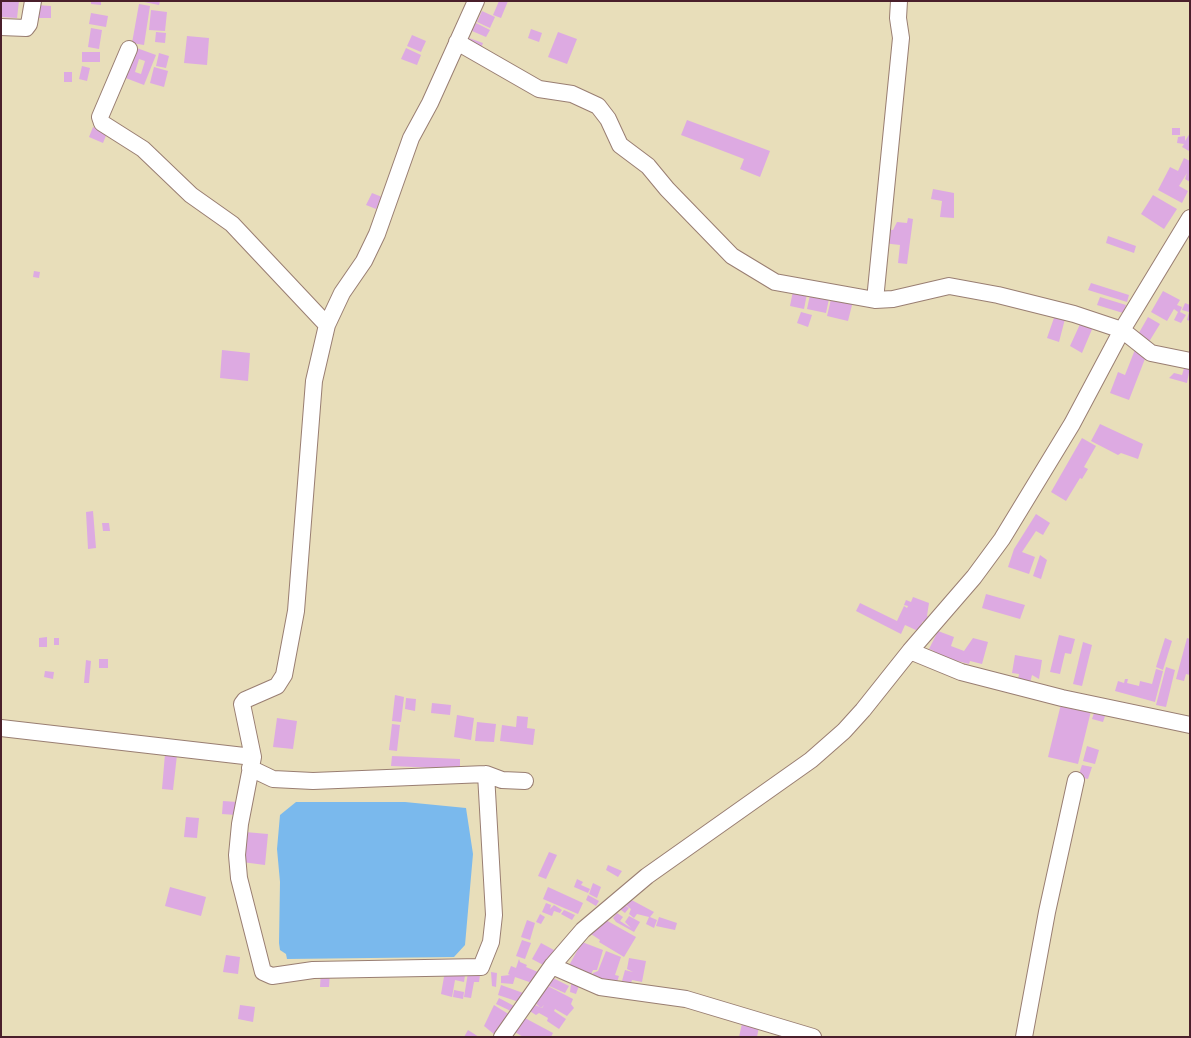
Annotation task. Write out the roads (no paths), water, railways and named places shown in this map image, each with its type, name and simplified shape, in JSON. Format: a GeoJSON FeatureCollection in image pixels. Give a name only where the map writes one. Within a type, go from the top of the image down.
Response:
{"type":"FeatureCollection","features":[{"type":"Feature","properties":{"kind":"street"},"geometry":{"type":"LineString","coordinates":[[1,27],[26,28],[33,1]]}},
{"type":"Feature","properties":{"kind":"street"},"geometry":{"type":"LineString","coordinates":[[476,1],[411,138],[377,234],[364,261],[342,293],[327,325],[314,381],[296,611],[284,675],[277,686],[245,700],[242,704],[251,763],[240,824],[237,855],[239,878],[263,972],[272,976],[313,970],[481,967],[491,942],[494,915],[486,774]]}},
{"type":"Feature","properties":{"kind":"street"},"geometry":{"type":"LineString","coordinates":[[875,300],[901,38],[898,18],[899,1]]}},
{"type":"Feature","properties":{"kind":"street"},"geometry":{"type":"LineString","coordinates":[[457,42],[539,89],[572,94],[598,106],[608,119],[620,145],[648,166],[667,189],[732,256],[775,282],[875,300],[893,299],[949,286],[1074,314],[1122,330],[1152,352],[1190,361]]}},
{"type":"Feature","properties":{"kind":"street"},"geometry":{"type":"LineString","coordinates":[[128,48],[100,117],[102,123],[143,149],[191,195],[232,224],[327,325]]}},
{"type":"Feature","properties":{"kind":"street"},"geometry":{"type":"LineString","coordinates":[[502,1037],[552,966],[583,930],[647,876],[804,765],[835,740],[863,710],[910,651],[974,577],[1002,539],[1072,424],[1122,330],[1190,218]]}},
{"type":"Feature","properties":{"kind":"street"},"geometry":{"type":"LineString","coordinates":[[910,651],[961,672],[1062,698],[1190,725]]}},
{"type":"Feature","properties":{"kind":"street"},"geometry":{"type":"LineString","coordinates":[[1,728],[251,763],[273,778],[313,781],[486,774],[502,780],[525,781]]}},
{"type":"Feature","properties":{"kind":"street"},"geometry":{"type":"LineString","coordinates":[[1024,1037],[1047,912],[1076,780]]}},
{"type":"Feature","properties":{"kind":"street"},"geometry":{"type":"LineString","coordinates":[[552,966],[600,987],[686,999],[813,1037]]}},
{"type":"Feature","properties":{"kind":"water"},"geometry":{"type":"Polygon","coordinates":[[[296,802],[405,802],[466,808],[473,854],[465,945],[454,957],[287,959],[286,954],[280,950],[279,943],[280,882],[277,849],[280,815],[296,802]]]}}]}
